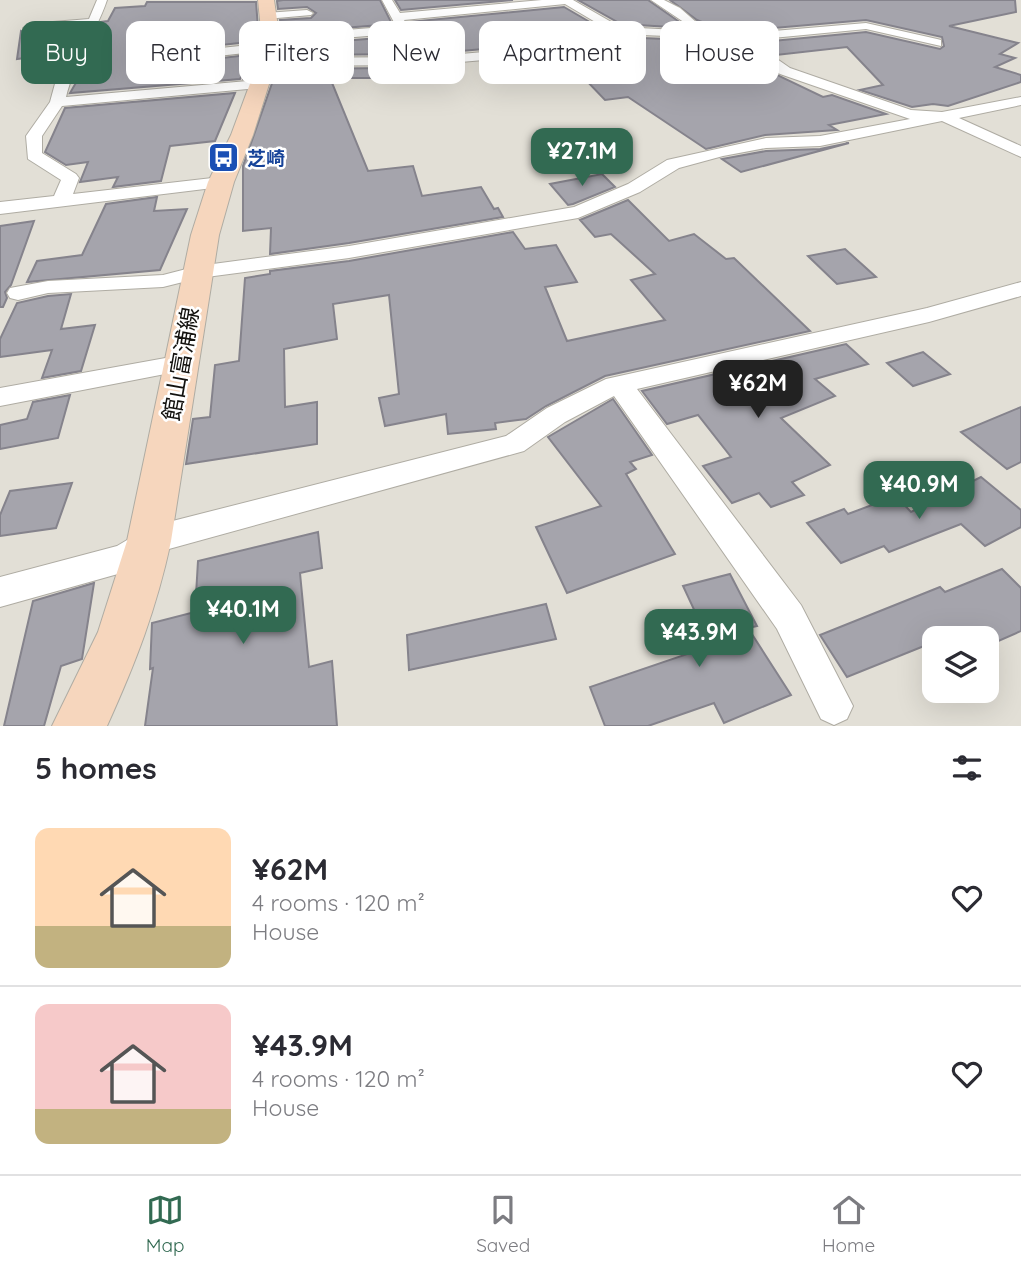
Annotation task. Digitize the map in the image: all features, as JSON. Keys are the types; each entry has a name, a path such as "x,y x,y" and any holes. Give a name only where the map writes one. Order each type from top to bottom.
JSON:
{"main road":[{"name":"館山富浦線","path":"79,726 119,642 138,586 149,541 205,235 253,84"}],"street":[{"path":"94,21 102,0"},
{"path":"458,0 467,10"},
{"path":"656,0 692,21"},
{"path":"397,17 551,1 572,2 601,21"},
{"path":"354,33 402,29 392,2"},
{"path":"296,21 307,13"},
{"path":"779,32 866,26 937,43"},
{"path":"57,102 239,49"},
{"path":"354,52 426,61 479,56"},
{"path":"779,67 824,86 909,114 945,117 1021,152"},
{"path":"61,201 70,178 34,155 34,136 57,102 62,84"},
{"path":"18,293 48,286 105,286 163,281 198,272 349,253 503,223 578,212 634,188 673,164 722,151 766,143 820,141 1021,102"},
{"path":"0,208 222,182"},
{"path":"0,592 125,558 149,541 514,444 556,415 619,384 929,315 1021,289"},
{"path":"0,397 182,363"},
{"path":"619,384 789,617 834,706"}],"building":[{"path":"380,0 390,21 368,21 368,26 354,27 354,21 280,21 311,18 316,13 307,7 278,9 277,1"},
{"path":"395,0 513,0 401,10"},
{"path":"578,0 648,0 678,21 660,21 660,26 646,25 646,21 616,21"},
{"path":"670,0 1015,0 1016,12 949,26 1018,43 1000,54 1015,58 995,67 1021,75 1021,82 948,106 933,104 912,107 860,90 883,85 847,47 779,55 779,40 866,32 940,49 944,46 942,37 866,20 779,27 779,21 697,20"},
{"path":"147,2 256,2 257,21 239,21 239,43 225,45 225,21 126,21 126,84 179,84 70,93 75,84 112,84 112,21 108,21 115,8 145,6"},
{"path":"564,7 588,21 479,21 479,49 465,51 465,21 418,21"},
{"path":"21,31 21,58 17,59"},
{"path":"646,38 660,39 660,84 779,84 779,76 823,97 832,95 886,114 829,125 837,130 765,135 706,149 628,97 605,100 590,84 646,84"},
{"path":"368,39 368,54 354,54 354,40"},
{"path":"239,56 239,79 225,80 225,58"},
{"path":"354,68 368,68 368,78 354,78"},
{"path":"272,84 332,84 368,171 413,166 422,196 481,187 494,209 498,208 503,217 270,254 271,228 243,231 243,166"},
{"path":"235,93 215,141 170,146 161,181 113,187 118,177 80,182 88,162 66,165 45,152 65,108"},
{"path":"849,143 741,172 722,159 766,151 820,149"},
{"path":"602,174 615,187 568,205 550,184"},
{"path":"157,197 154,211 187,209 160,270 27,282 37,261 82,255 106,204"},
{"path":"628,200 669,241 694,234 726,259 734,258 810,331 605,376 526,419 495,423 496,429 448,434 446,414 385,426 379,398 399,394 389,295 333,304 337,339 284,349 285,407 317,402 317,444 186,464 193,419 210,417 215,365 239,361 245,278 270,274 270,271 349,261 513,232 525,249 556,245 577,282 545,287 567,341 665,320 631,280 655,274 611,234 595,237 580,220"},
{"path":"34,221 11,285 5,292 7,298 3,307 0,307 0,226"},
{"path":"845,249 876,277 837,284 808,256"},
{"path":"71,294 61,329 95,325 81,371 42,378 52,350 0,357 0,339 17,303"},
{"path":"846,344 868,364 815,379 835,396 781,418 830,465 792,482 804,495 771,507 759,493 732,503 703,466 731,457 698,415 667,424 642,391"},
{"path":"923,352 950,374 913,386 887,363"},
{"path":"70,395 58,438 0,449 0,425 27,419 33,402"},
{"path":"613,399 652,455 630,462 636,469 626,474 675,554 567,593 536,527 601,506 548,437"},
{"path":"1021,407 1021,462 1007,469 961,432"},
{"path":"981,477 1021,510 1021,527 985,546 961,524 889,552 884,546 841,563 807,523 844,509 848,514 896,496 911,512"},
{"path":"72,483 56,528 0,536 0,515 10,491"},
{"path":"318,532 322,568 300,573 309,667 332,661 337,726 145,726 153,668 150,669 152,623 195,612 198,561"},
{"path":"1002,569 1021,588 1021,631 999,641 999,626 922,626 922,647 847,677 820,635 940,587 945,592"},
{"path":"730,574 757,626 748,628 791,695 724,723 714,703 648,726 605,726 590,687 711,646 683,586"},
{"path":"94,583 82,659 61,666 44,726 4,726 33,601"},
{"path":"546,604 556,639 409,670 407,635"}],"place":[{"name":"芝崎","path":"224,158"}]}
